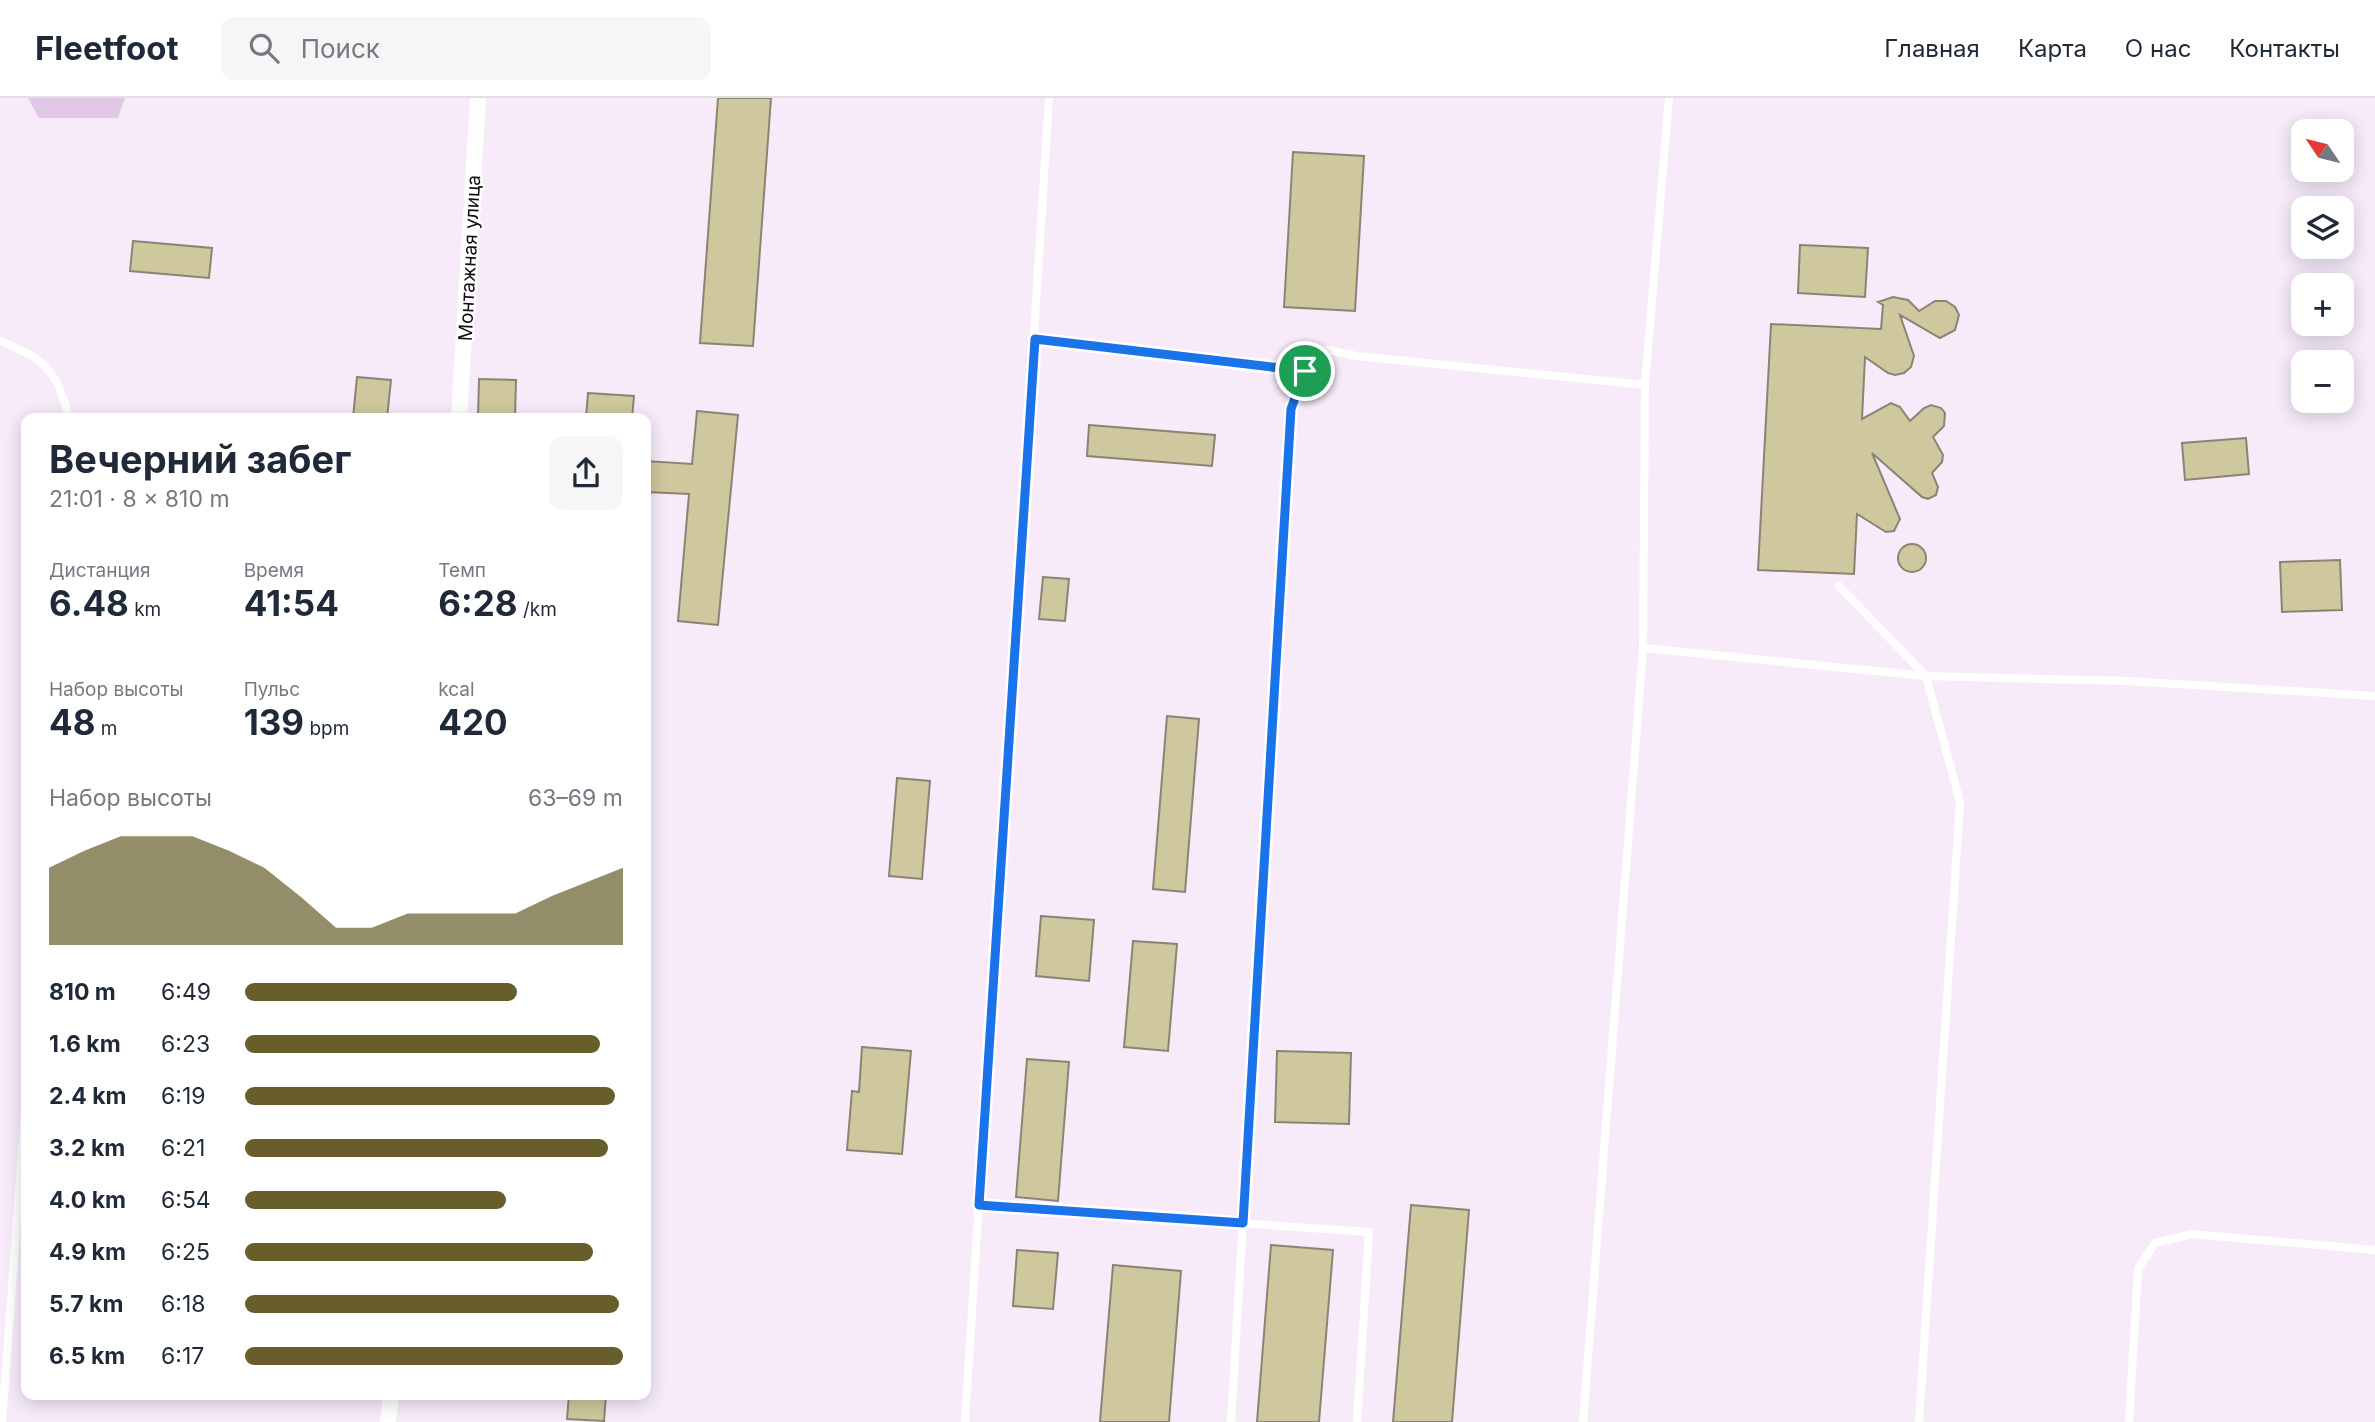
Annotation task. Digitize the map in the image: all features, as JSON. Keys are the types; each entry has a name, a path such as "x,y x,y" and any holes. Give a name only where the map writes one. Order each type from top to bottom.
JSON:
{"street":[{"name":"Монтажная улица","path":"459,413 478,98"},
{"path":"388,1422 390,1400"}],"lane":[{"path":"965,1422 1049,98"},
{"path":"1583,1422 1643,649 1645,385 1669,98"},
{"path":"1035,339 1305,371"},
{"path":"0,341 46,366 62,388 68,413"},
{"path":"1231,1422 1291,409 1305,371 1327,350 1357,356 1645,385"},
{"path":"1839,586 1926,676 1960,802 1919,1422"},
{"path":"1643,649 1926,676 2127,681 2375,696"},
{"path":"2,1422 21,1165"},
{"path":"979,1205 1369,1232 1357,1422"},
{"path":"2129,1422 2138,1269 2155,1243 2192,1234 2375,1250"}],"shaded area":[{"path":"28,98 125,98 118,118 39,118"}],"building":[{"path":"718,98 771,98 753,346 700,343"},
{"path":"1293,152 1364,156 1355,311 1284,307"},
{"path":"133,241 212,248 209,278 130,271"},
{"path":"1800,245 1868,248 1865,297 1798,293"},
{"path":"1893,297 1908,300 1919,311 1935,301 1946,301 1955,307 1959,315 1955,330 1940,338 1900,315 1914,356 1911,367 1904,373 1888,373 1865,357 1862,419 1891,403 1900,407 1910,421 1931,405 1941,408 1945,413 1944,426 1933,437 1943,455 1942,462 1932,473 1938,487 1936,495 1928,499 1922,497 1872,453 1900,519 1894,531 1886,532 1857,514 1854,574 1758,570 1771,324 1881,329 1883,305 1878,302"},
{"path":"357,377 391,380 388,413 353,413"},
{"path":"479,379 516,380 515,413 478,413"},
{"path":"588,393 634,396 632,413 586,413"},
{"path":"697,411 738,415 718,625 678,621 689,494 651,492 651,461 692,464"},
{"path":"1089,425 1215,435 1212,466 1087,456"},
{"path":"2246,438 2249,474 2185,480 2182,443"},
{"path":"1912,544 1922,548 1926,558 1922,568 1912,572 1902,568 1898,558 1902,548"},
{"path":"2340,560 2342,610 2282,612 2280,562"},
{"path":"1043,577 1069,579 1065,621 1039,619"},
{"path":"1167,716 1199,719 1185,892 1153,889"},
{"path":"897,778 930,781 922,879 889,876"},
{"path":"1041,916 1094,920 1089,981 1036,976"},
{"path":"1133,941 1177,944 1168,1051 1124,1047"},
{"path":"862,1047 911,1051 902,1154 847,1150 852,1091 859,1092"},
{"path":"1277,1051 1351,1053 1349,1124 1275,1122"},
{"path":"1027,1059 1069,1062 1058,1201 1016,1197"},
{"path":"1411,1205 1469,1210 1452,1422 1393,1422"},
{"path":"1271,1245 1333,1250 1319,1422 1257,1422"},
{"path":"1017,1250 1058,1253 1053,1309 1013,1306"},
{"path":"1113,1265 1181,1271 1169,1422 1100,1422"},
{"path":"569,1400 606,1400 604,1421 567,1419"}],"route":[{"path":"1035,339 1305,371 1291,409 1243,1223 979,1205 1035,339"}]}
